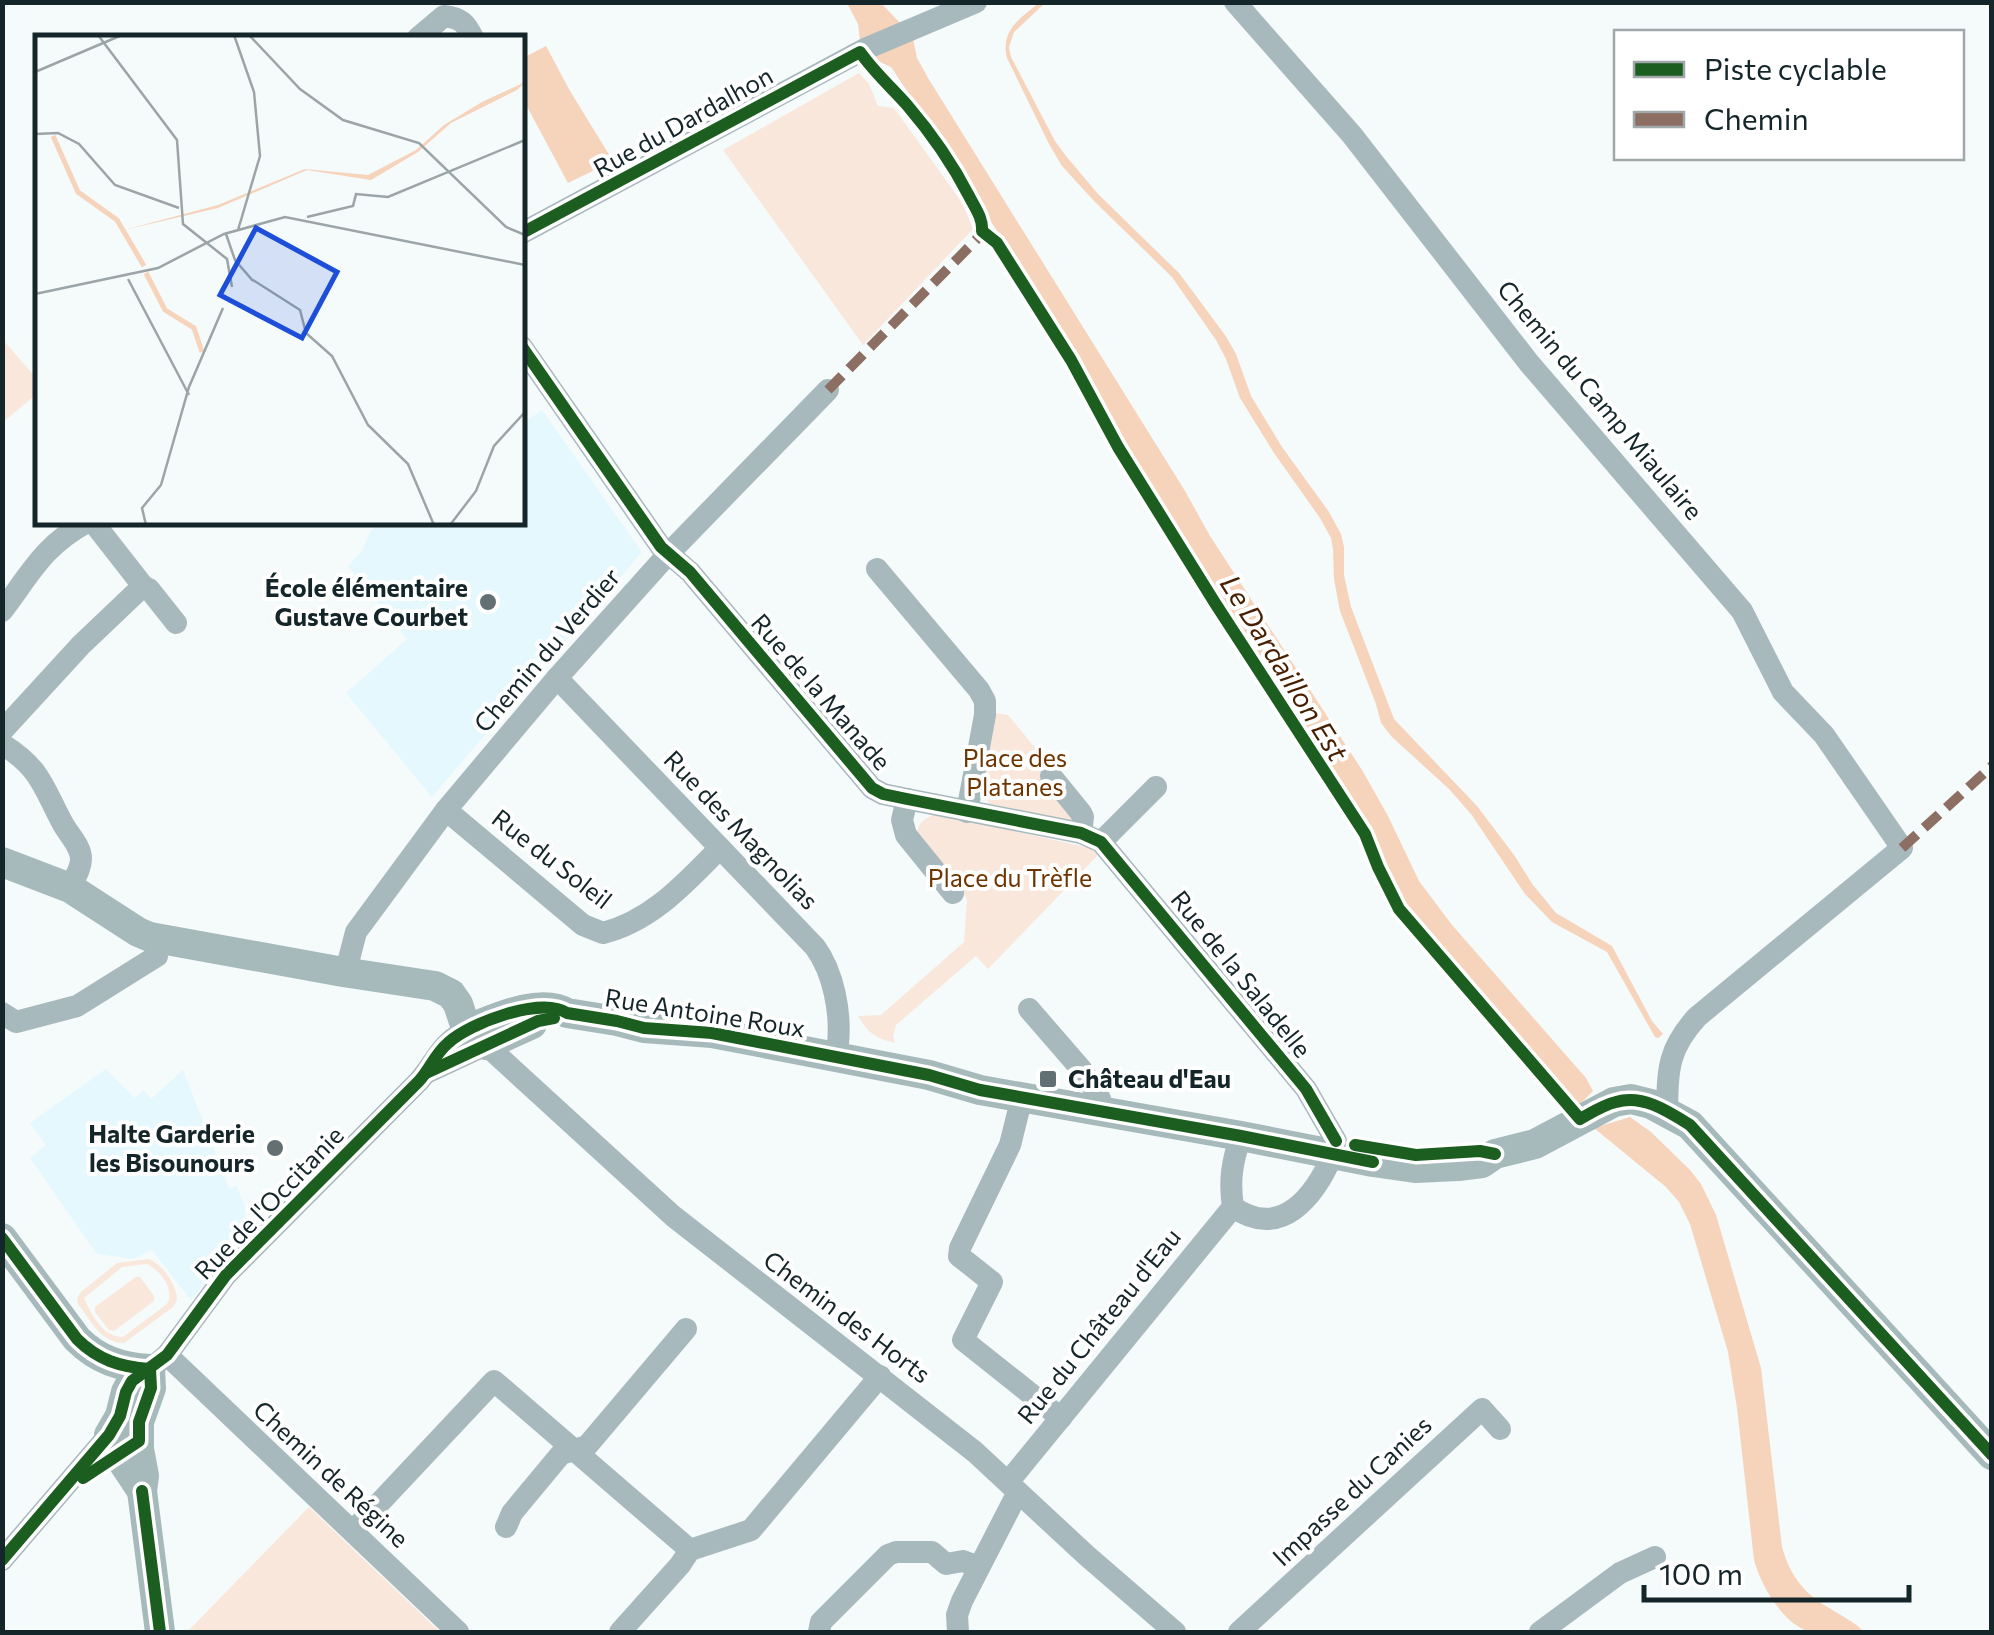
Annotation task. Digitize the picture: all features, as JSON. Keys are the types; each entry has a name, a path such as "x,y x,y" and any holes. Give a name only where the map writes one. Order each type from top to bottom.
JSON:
{"street":[{"name":"Rue du Dardalhon","path":"525,231 865,49 976,2"},
{"name":"Chemin du Camp Miaulaire","path":"1235,2 1352,134 1530,363 1742,611 1783,692 1824,735 1902,848 1697,1017 1672,1055 1667,1110"},
{"path":"422,35 444,16 458,17 472,35"},
{"name":"Rue de la Manade","path":"525,351 661,547 690,572 861,778 884,794 967,812"},
{"name":"Chemin du Verdier","path":"343,972 356,932 446,810 668,553 828,390"},
{"path":"2,610 43,554 84,525"},
{"path":"92,525 176,623"},
{"path":"877,569 985,702 967,812 1091,838 1156,787"},
{"path":"2,730 81,645 143,586"},
{"name":"Rue des Magnolias","path":"557,678 823,958 837,1008 837,1050"},
{"path":"2,744 22,756 40,776 80,850 80,868 70,888"},
{"path":"1050,776 1082,813 1091,838"},
{"path":"907,799 902,820 906,835 953,893"},
{"name":"Rue du Soleil","path":"446,810 582,925 603,933 640,918 663,903 720,848"},
{"name":"Rue de la Saladelle","path":"1091,838 1306,1089 1335,1147"},
{"path":"2,862 70,888 150,937 444,989 478,1037"},
{"path":"2,1013 16,1022 78,1006 158,956"},
{"path":"1029,1009 1081,1069 1099,1105"},
{"name":"Rue Antoine Roux","path":"478,1037 568,1013 644,1028 837,1050 932,1064 1099,1105 1335,1147 1373,1162 1415,1168 1482,1162 1494,1154 1535,1144 1614,1102 1631,1099 1667,1110"},
{"name":"Rue de l'Occitanie","path":"158,1362 226,1276 426,1073 478,1037"},
{"name":"Chemin des Horts","path":"478,1037 673,1216 880,1376 1013,1486 1175,1632"},
{"name":"Rue Antoine Roux","path":"837,1050 980,1090 1099,1105"},
{"path":"1022,1097 1010,1145 960,1248 960,1256 992,1282 963,1340 1060,1418"},
{"path":"1667,1110 1690,1125 1992,1454"},
{"path":"1245,1131 1231,1164 1230,1188 1233,1207 1256,1220 1283,1216 1296,1209 1316,1184 1335,1147"},
{"name":"Rue du Château d'Eau","path":"958,1632 957,1615 1013,1486 1060,1418 1233,1207"},
{"path":"2,1238 90,1352 122,1365 158,1362 151,1388 124,1434 58,1495 2,1560"},
{"path":"506,1526 512,1513 561,1454 587,1446 686,1329"},
{"name":"Chemin de Régine","path":"158,1362 353,1532 458,1632"},
{"path":"620,1632 690,1550 751,1530 880,1376"},
{"path":"353,1532 494,1382 690,1550"},
{"name":"Impasse du Canies","path":"1239,1632 1482,1409 1500,1429"},
{"path":"124,1434 144,1476 142,1491 160,1632"},
{"path":"819,1632 821,1622 888,1555 932,1552 946,1564 962,1562 978,1567"},
{"path":"1540,1632 1620,1573 1656,1556"}],"shaded area":[{"name":"École élémentaire Gustave Courbet","path":"542,410 642,552 432,797 346,693 407,639 348,566 362,551 371,530 379,525 525,525 525,422"},
{"path":"106,1069 135,1098 144,1090 151,1099 183,1070 229,1188 237,1186 245,1207 241,1236 191,1300 152,1250 133,1259 97,1254 30,1158 46,1145 30,1123"}],"green space":[{"path":"859,73 869,84 878,106 894,108 963,204 973,229 863,345 723,150"},
{"path":"3,340 35,377 35,396 3,422"},
{"name":"Place des Platanes","path":"996,713 1008,715 1052,768 1075,822 990,804 984,796"},
{"name":"Place du Trèfle","path":"937,814 1090,848 1098,855 988,969 976,956 896,1025 895,1043 873,1034 858,1016 881,1015 964,942 967,899 918,841 921,823"},
{"path":"149,1259 154,1262 172,1282 177,1300 124,1343 97,1330 77,1298 117,1263","holes":["122,1267 152,1267 168,1287 167,1304 123,1337 109,1333 84,1298"]},
{"path":"140,1277 154,1301 114,1331 109,1330 95,1307"},
{"path":"309,1507 440,1632 187,1632"}],"water":[{"path":"847,3 881,3 900,23 860,41 858,24"},
{"path":"1039,3 1045,3 1014,32 1009,47 1011,57 1066,156 1098,194 1179,273 1225,335 1251,396 1329,512 1341,534 1351,607 1394,719 1477,806 1556,913 1612,946 1663,1034 1658,1038 1607,952 1552,922 1525,894 1471,814 1381,723 1340,611 1331,538 1320,518 1240,398 1216,340 1172,277 1062,166 1007,58 1009,33"},
{"name":"Le Dardaillon Est","path":"913,39 917,58 928,78 1210,536 1362,770 1419,881 1452,925 1586,1078 1593,1091 1578,1106 1565,1098 1404,908 1344,788 1220,601 945,147 891,67 871,58"},
{"path":"546,46 613,161 568,183 525,103 525,57"},
{"path":"1630,1117 1690,1170 1716,1215 1761,1368 1782,1547 1789,1567 1814,1597 1864,1632 1807,1631 1781,1611 1762,1580 1754,1560 1728,1352 1690,1224 1666,1187 1594,1128"}],"marked path":[{"path":"828,390 976,240 983,226"},
{"path":"1902,848 1992,766"}],"cycle path":[{"path":"525,231 860,52 948,160 978,213 982,231 997,243 1215,603 1365,834 1399,909 1580,1119 1611,1103 1635,1100 1654,1105 1690,1125 1992,1455"},
{"path":"525,351 661,547 690,572 872,788 883,794 1081,833 1101,842 1306,1089 1336,1141"},
{"path":"2,1560 109,1435 132,1381 167,1355 226,1275 419,1081 448,1043 472,1027 506,1014 555,1009 644,1028 712,1033 929,1075 980,1090 1373,1162"},
{"path":"426,1073 538,1021 554,1018"},
{"path":"1355,1145 1416,1155 1480,1151 1495,1154"},
{"path":"2,1238 77,1339 110,1361 150,1369"},
{"path":"83,1478 139,1441 139,1422 151,1388 150,1369"},
{"path":"142,1491 160,1632"}],"place":[{"name":"École élémentaire Gustave Courbet","path":"488,602"},
{"name":"Château d'Eau","path":"1048,1079"},
{"name":"Halte Garderie les Bisounours","path":"275,1148"}]}
